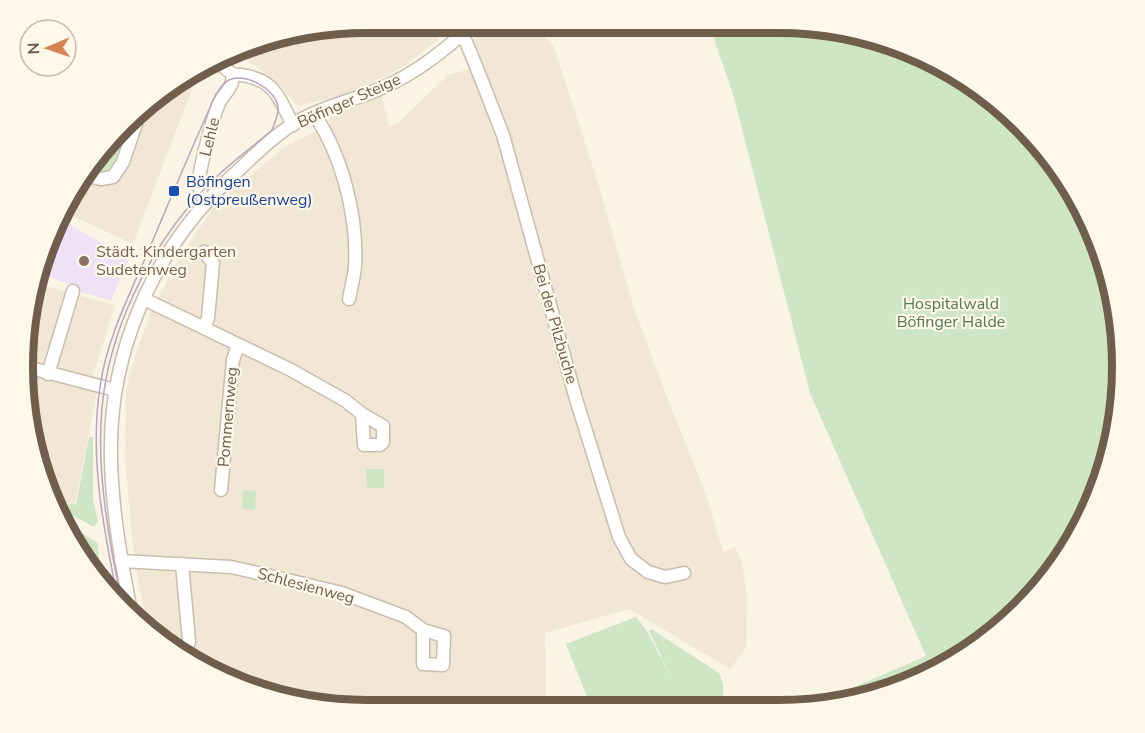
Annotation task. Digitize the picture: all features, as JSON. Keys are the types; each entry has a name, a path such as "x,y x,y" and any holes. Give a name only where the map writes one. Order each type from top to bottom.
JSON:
{"street":[{"name":"Böfinger Steige","path":"129,600 122,561 111,459 115,390 129,334 144,299 171,248 205,202 246,163 301,119 384,87 409,74 463,33"},
{"name":"Bei der Pilzbuche","path":"461,35 477,66 505,139 576,399 619,537 631,559 648,572 665,577 684,573"},
{"name":"Lehle","path":"223,65 267,84 277,93 293,125"},
{"name":"Lehle","path":"205,202 200,193 199,179 215,113 232,84 223,65"},
{"path":"314,114 333,147 346,190 355,249 355,268 349,299"},
{"path":"92,177 102,179 113,177 123,162 135,127"},
{"path":"204,252 213,263 208,318 204,327"},
{"path":"48,374 73,291"},
{"name":"Pommernweg","path":"144,299 322,387 346,401 362,414"},
{"name":"Pommernweg","path":"222,490 233,360 238,345"},
{"path":"33,369 115,390"},
{"name":"Schlesienweg","path":"122,561 231,567 342,593 406,617 423,630"},
{"path":"182,564 189,641 187,647"}],"shaded area":[{"path":"362,33 358,36 359,39 372,33 434,33 439,39 407,64 378,81 389,126 398,123 448,75 484,65 473,38 479,33 542,33 554,47 599,186 634,308 706,494 723,552 735,547 742,563 747,596 746,648 730,669 629,609 545,633 546,700 345,699 301,694 239,675 181,644 146,616 139,587 132,538 125,457 126,392 130,372 150,314 176,263 213,208 284,147 330,124 323,100 297,106 280,85 243,57 280,44 323,36"},
{"path":"195,81 133,244 70,215 102,163 131,131 163,102"},
{"name":"Städt. Kindergarten Sudetenweg","path":"66,222 129,259 111,300 80,292 80,288 45,276"},
{"path":"43,286 115,305 89,388 97,392 75,504 61,500 39,432 33,366 36,323"}],"green space":[{"name":"Hospitalwald Böfinger Halde","path":"712,33 778,33 844,39 886,51 926,67 982,102 1014,131 1043,163 1078,219 1094,259 1106,301 1112,366 1106,432 1087,494 1056,552 1014,602 964,644 906,675 844,694 835,695 926,656 810,393 733,94"},
{"path":"129,133 116,165 105,173 96,173"},
{"path":"89,437 93,437 93,499 98,521 94,527 68,513 69,503 76,505"},
{"path":"366,469 384,469 384,488 367,488"},
{"path":"243,490 256,491 255,510 242,509"},
{"path":"76,530 98,543 99,566"},
{"path":"636,617 647,631 674,683 649,631 651,629 719,673 723,684 724,700 588,700 566,644"}],"tram line":[{"path":"115,585 103,521 96,441 100,387 107,353 119,319 216,94 229,80 236,78 251,80 265,88 276,100 278,112 272,130 206,187 162,242 134,294 113,350 102,408 101,457 105,508 120,590"}],"place":[{"name":"Böfingen (Ostpreußenweg)","path":"174,191"},
{"name":"Städt. Kindergarten Sudetenweg","path":"84,261"}]}
